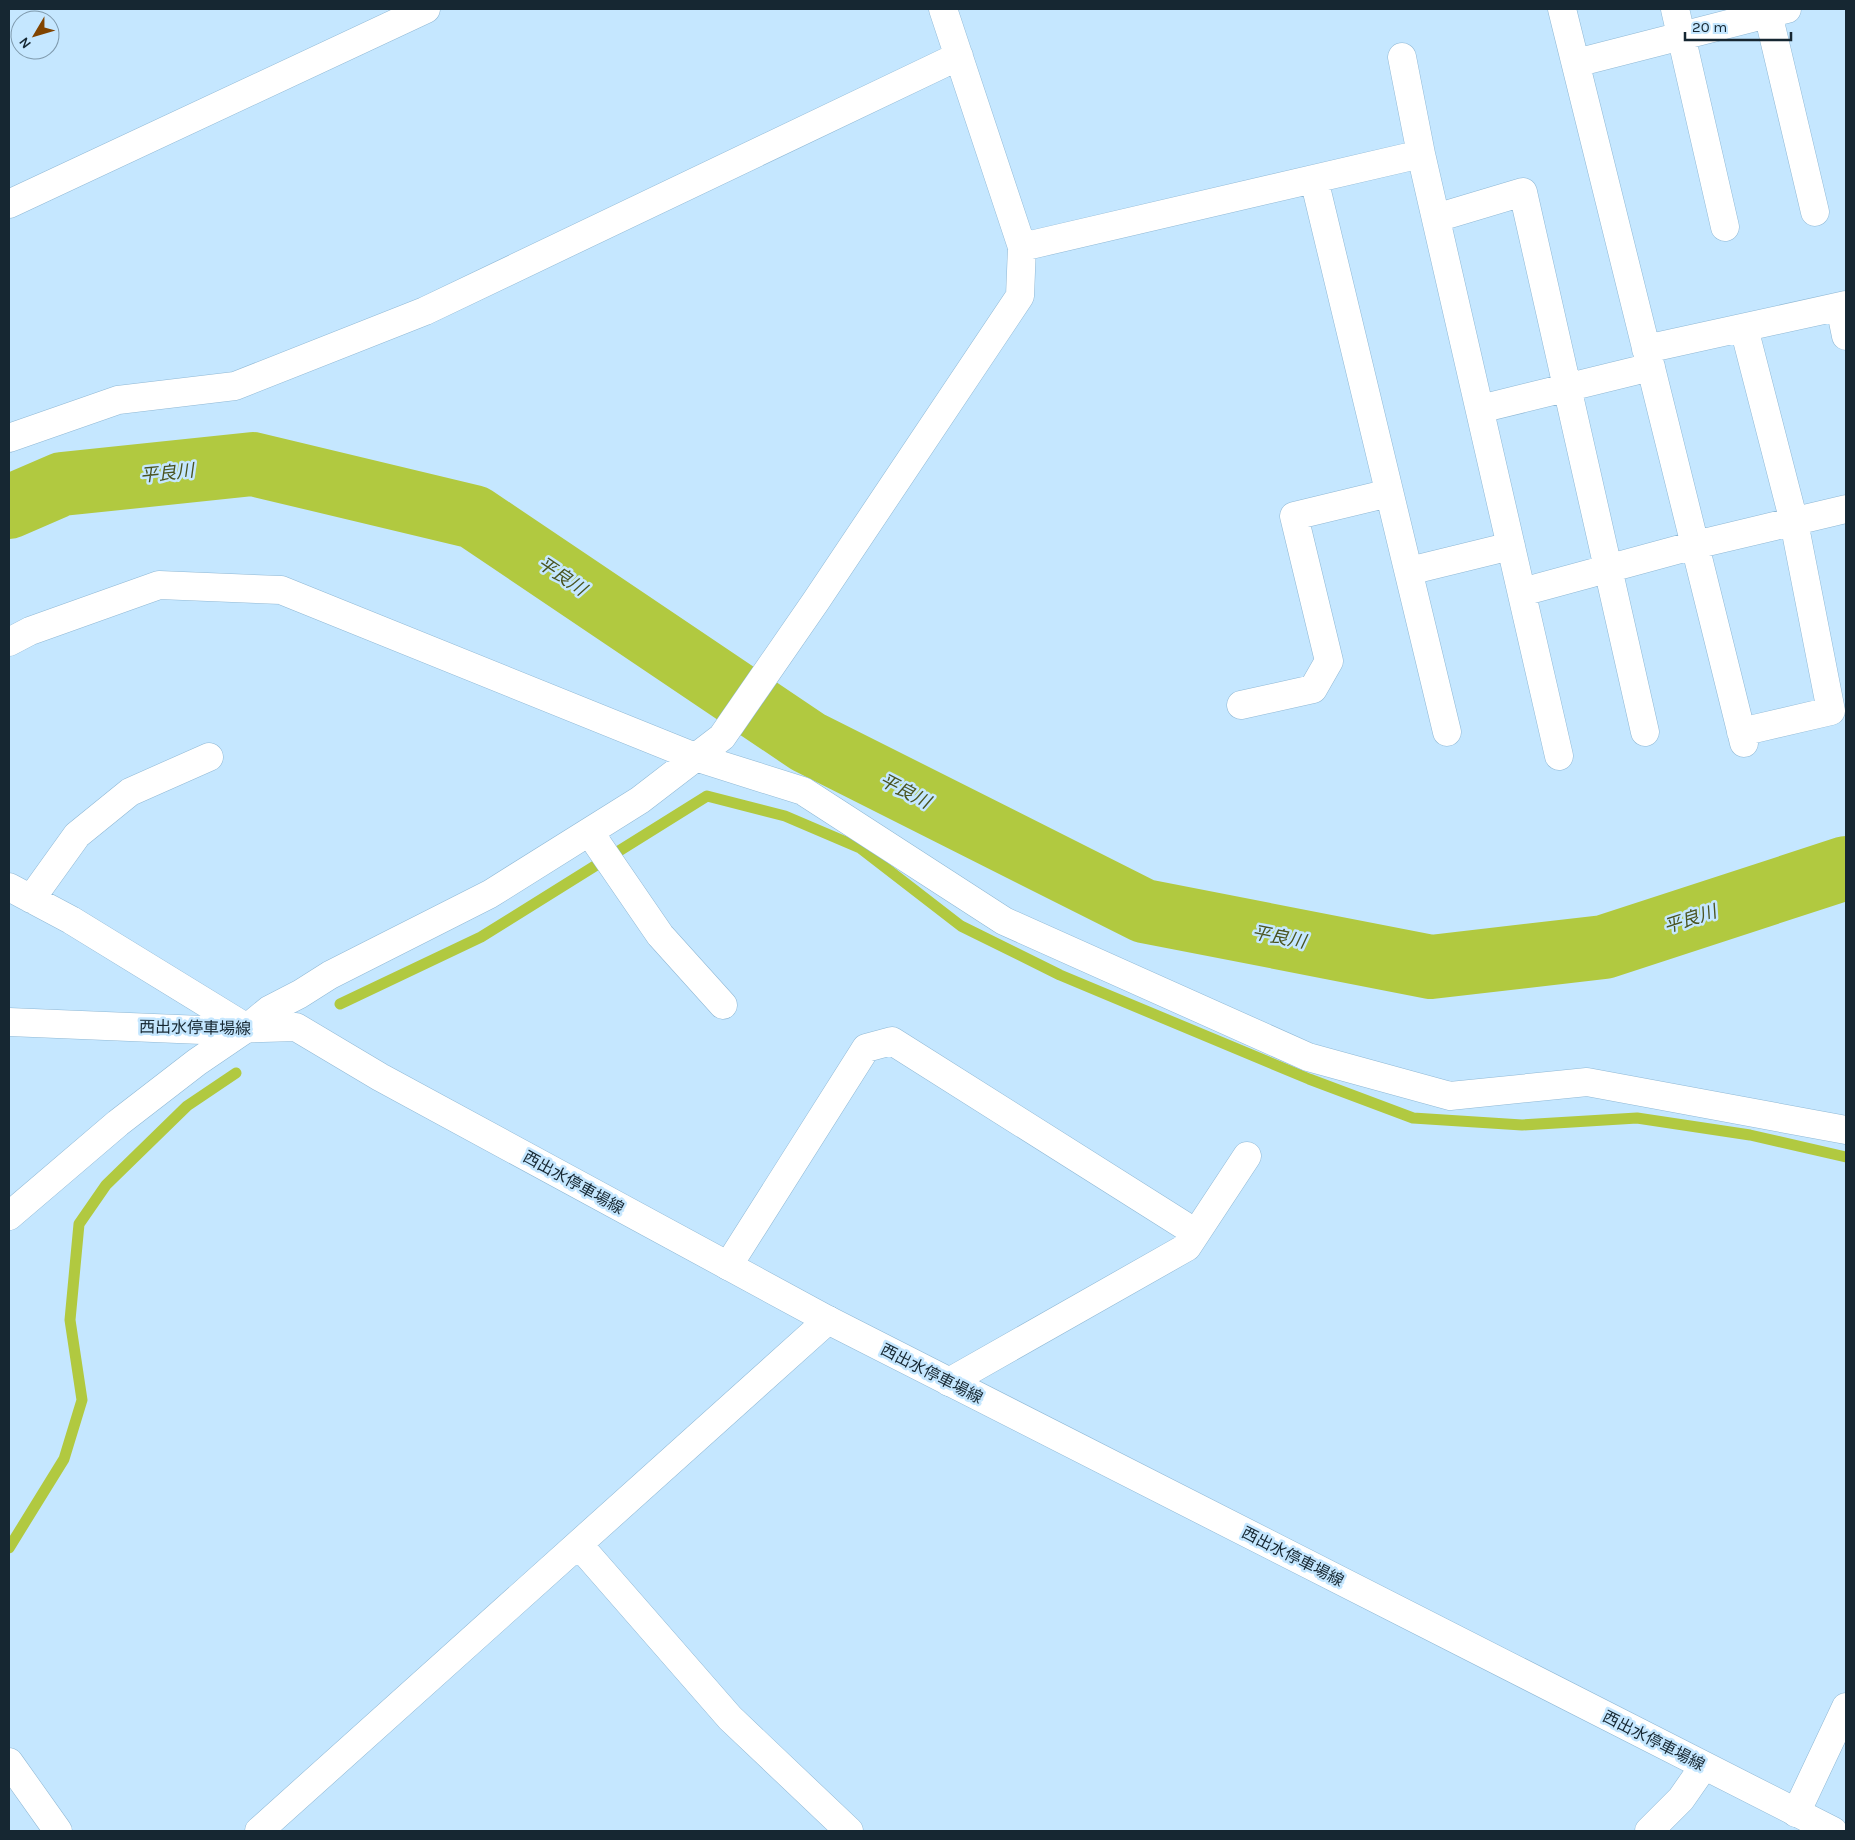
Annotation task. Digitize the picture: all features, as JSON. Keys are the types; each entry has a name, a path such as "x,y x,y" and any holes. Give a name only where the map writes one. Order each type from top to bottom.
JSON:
{"street":[{"path":"9,204 426,9"},
{"path":"9,1216 118,1123 269,1010 300,994 330,975 490,894 592,835 722,737 816,601 1020,296 1022,247 943,9"},
{"path":"1562,9 1743,738 1831,711 1794,522 1744,328"},
{"path":"1674,9 1725,227"},
{"path":"1576,63 1774,10 1815,212"},
{"path":"9,438 118,400 235,386 425,311 959,56"},
{"path":"1402,57 1421,154 1559,756"},
{"path":"1022,247 1421,154"},
{"path":"1314,179 1447,732"},
{"path":"1436,218 1523,192 1645,732"},
{"path":"1480,409 1567,387 1649,358 1744,328 1843,306 1846,336"},
{"path":"1241,705 1313,689 1329,661 1294,516 1389,493"},
{"path":"1522,592 1695,545 1846,509"},
{"path":"1408,571 1512,546"},
{"path":"9,642 30,631 159,585 281,590 696,757 803,791 1004,921 1308,1057 1450,1096 1587,1082 1846,1130"},
{"path":"209,757 130,792 77,835 20,893 71,920 247,1028"},
{"path":"592,835 660,935 723,1005"},
{"name":"西出水停車場線","path":"9,1022 202,1030 296,1027 380,1076 828,1320 1833,1831"},
{"path":"728,1266 866,1048 892,1041 1196,1233"},
{"path":"949,1382 1188,1247 1247,1156"},
{"path":"259,1831 828,1320"},
{"path":"578,1545 730,1718 849,1831"},
{"path":"1796,1812 1846,1707"},
{"path":"9,1762 58,1831"},
{"path":"1649,1831 1681,1799 1704,1766"}],"waterway":[{"name":"平良川","path":"9,507 62,484 253,464 474,517 808,742 1144,911 1431,967 1604,947 1846,868"},
{"path":"340,1004 481,937 707,796 785,816 860,848 961,926 1060,975 1309,1079 1413,1118 1522,1125 1637,1118 1750,1135 1846,1157"},
{"path":"9,1548 64,1459 82,1400 70,1320 79,1224 106,1185 187,1106 236,1073"}]}
